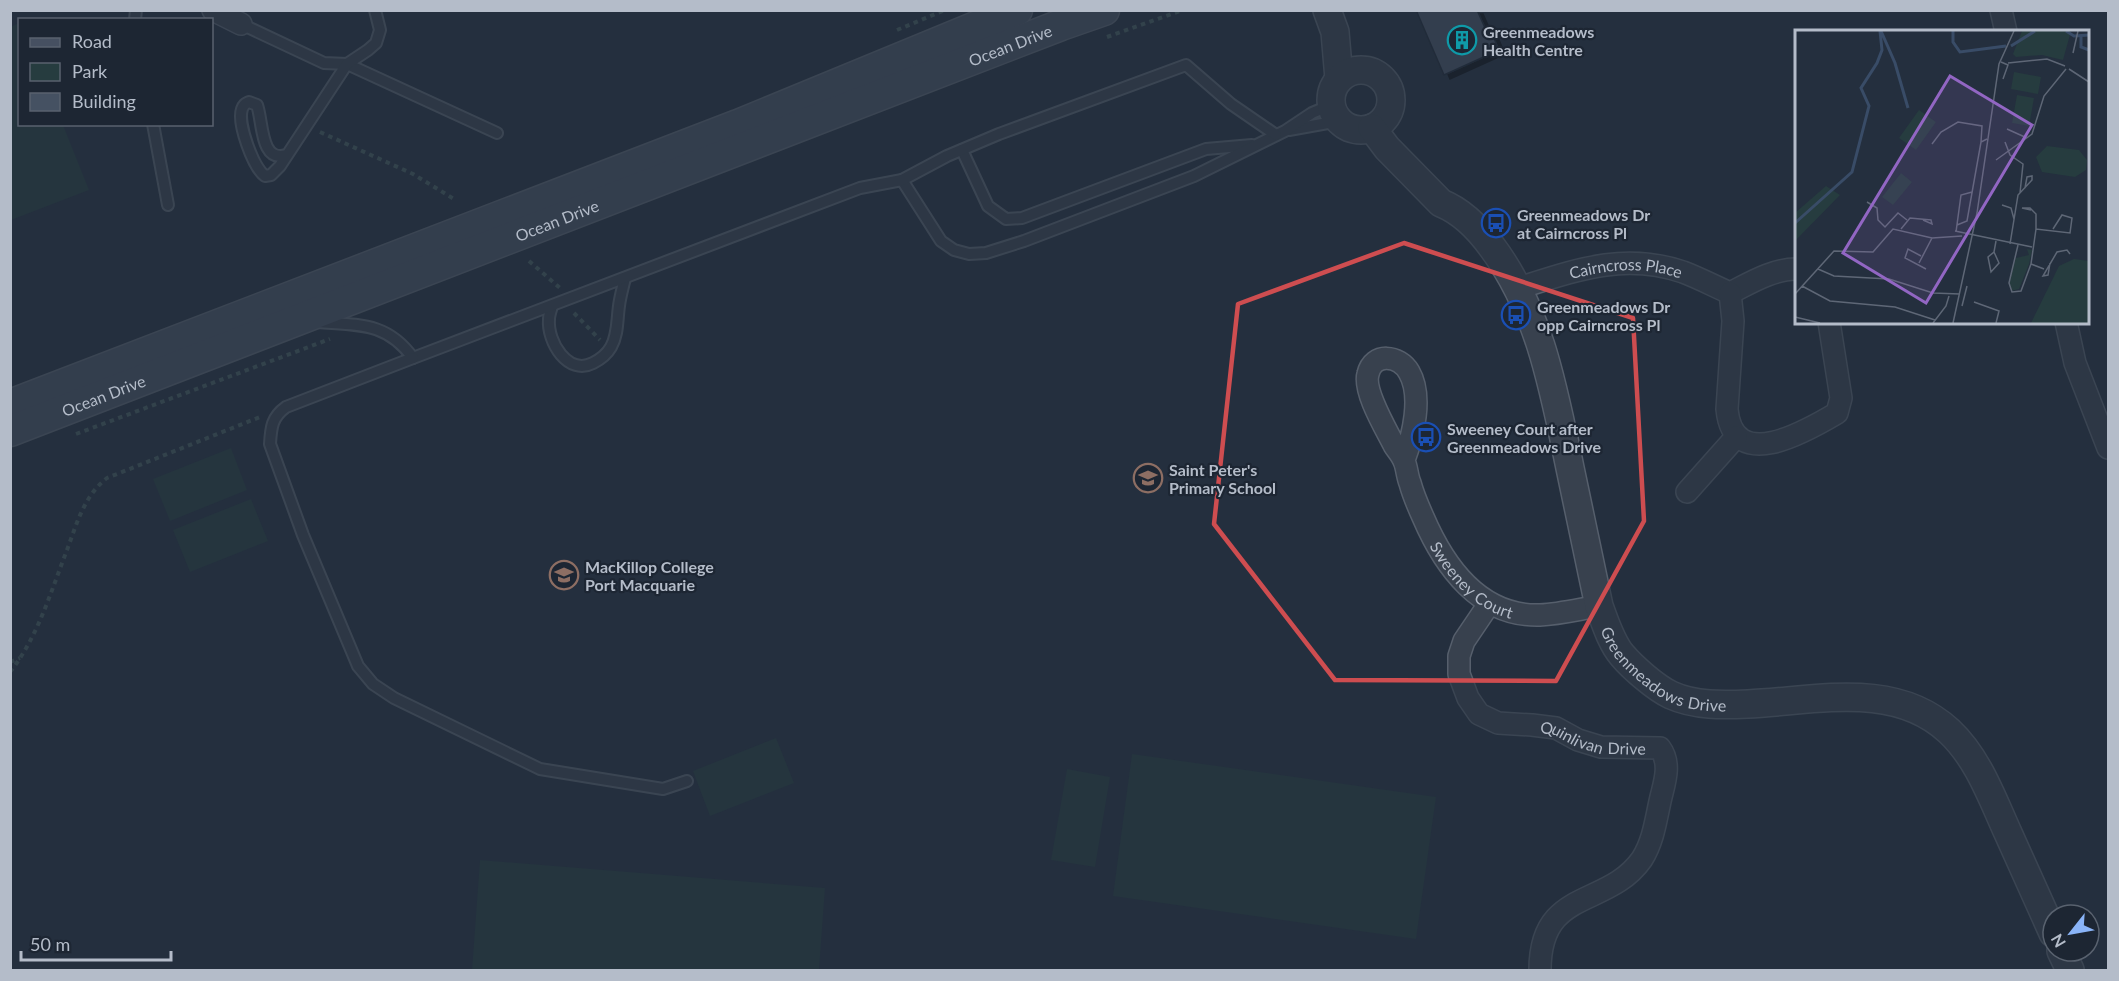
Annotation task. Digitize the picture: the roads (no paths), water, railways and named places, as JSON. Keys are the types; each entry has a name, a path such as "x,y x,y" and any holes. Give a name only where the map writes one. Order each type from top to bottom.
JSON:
{"main road":[{"name":"Ocean Drive","path":"10,405 738,125 1017,10"},
{"name":"Ocean Drive","path":"10,431 1104,10"}],"street":[{"path":"213,10 241,24"},
{"path":"2001,10 2006,30"},
{"name":"Greenmeadows Drive","path":"1331,21 1367,70 1382,78 1390,91 1391,99 1380,122 1447,192 1451,207 1480,232 1519,288 1534,323 1555,395 1599,606 1608,631 1621,654 1644,677 1671,695 1697,703 1721,706 1843,697 1875,697 1901,703 1922,713 1948,731 1969,755 1986,783 2041,906"},
{"name":"Greenmeadows Drive","path":"1331,21 1339,79 1331,94 1335,113"},
{"path":"1339,79 1355,70 1367,70"},
{"path":"1335,113 1354,130 1380,122"},
{"name":"Cairncross Place","path":"1519,288 1575,271 1619,262 1648,264 1682,272 1730,292"},
{"path":"1795,269 1767,275 1730,292 1732,321 1727,409 1728,422 1736,437 1746,443 1759,445 1772,443 1814,427 1837,413 1841,398 1829,324"},
{"path":"2066,324 2075,363 2109,448"},
{"path":"1687,492 1736,437"},
{"name":"Sweeney Court","path":"1404,460 1409,482 1439,551 1459,578 1489,604 1519,613 1540,615 1599,606"},
{"name":"Quinlivan Drive","path":"1489,604 1464,641 1459,656 1459,674 1468,698 1479,714 1498,723 1556,728 1578,740 1601,747 1660,748 1666,756 1665,780 1652,839 1641,859 1629,873 1612,885 1588,895 1560,912 1548,928 1541,947 1540,970"}],"lane":[{"path":"286,155 280,157 269,152 257,105 249,102 245,105 241,115 251,156 260,172 265,176 272,175 286,155 347,64 376,43 380,30 375,10"},
{"path":"241,24 324,63 347,64 497,133"},
{"path":"687,781 663,789 540,769 441,722 394,698 373,684 358,666 340,626 270,444 272,423 278,413 286,407 860,188 902,180 999,134 1186,65 1231,104 1281,133"},
{"path":"1281,133 1312,113 1335,113"},
{"path":"902,180 941,241 961,252 986,253 1024,241 1194,176 1281,133 1335,113"},
{"path":"153,126 168,205"},
{"path":"962,150 988,206 1006,219 1022,218 1206,149 1255,145"},
{"path":"552,306 548,320 554,344 559,353 567,362 576,366 590,365 602,358 615,339 619,303 625,278"},
{"path":"296,321 367,327 393,337 413,358"}],"place":[{"name":"Greenmeadows Health Centre","path":"1462,40"},
{"name":"Greenmeadows Dr at Cairncross Pl","path":"1496,223"},
{"name":"Greenmeadows Dr opp Cairncross Pl","path":"1516,315"},
{"name":"Sweeney Court after Greenmeadows Drive","path":"1426,437"},
{"name":"Saint Peter's Primary School","path":"1148,478"},
{"name":"MacKillop College Port Macquarie","path":"564,575"}]}
